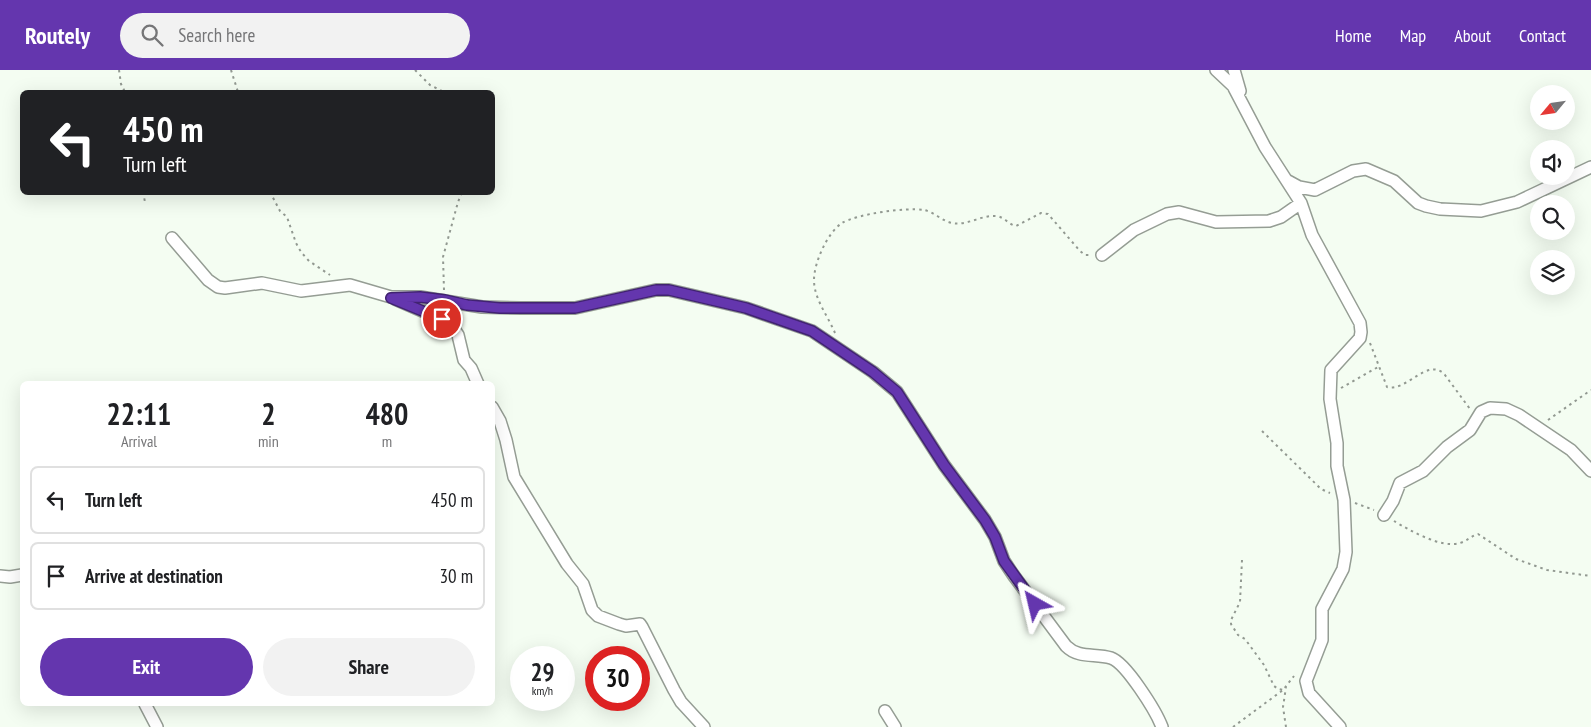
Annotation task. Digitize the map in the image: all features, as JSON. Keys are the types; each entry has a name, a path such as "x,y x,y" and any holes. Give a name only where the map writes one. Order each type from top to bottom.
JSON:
{"street":[{"path":"1216,70 1233,86 1244,110 1301,203 1312,235 1360,323 1360,338 1332,370 1330,394 1337,443 1337,466 1344,500 1346,552 1343,569 1322,608 1322,640 1306,681 1309,693 1340,727"},
{"path":"1234,70 1244,110"},
{"path":"1285,178 1299,188 1315,190 1353,171 1366,169 1394,181 1418,203 1426,206 1440,210 1481,211 1517,202 1591,167"},
{"path":"1102,255 1134,230 1167,214 1179,212 1216,222 1269,221 1281,217 1301,203"},
{"path":"172,238 208,280 218,287 225,288 262,283 301,291 350,285 391,298 450,323 458,335 464,360 471,368 477,381"},
{"path":"391,298 420,297 467,305 500,308 575,308 656,290 669,290 746,308 812,331 873,372 897,392 944,465 985,520 995,537 1004,561 1066,646 1072,652 1107,657 1119,662 1136,683 1162,727"},
{"path":"1384,515 1393,502 1400,484 1423,471 1447,447 1470,430 1481,412 1490,408 1506,410 1538,427 1571,450 1591,471"},
{"path":"495,412 506,440 514,478 567,564 583,584 592,610 598,616 619,624 641,625 681,702 704,727"},
{"path":"0,576 20,575"},
{"path":"145,706 157,727"},
{"path":"885,711 895,727"}],"path":[{"path":"119,70 124,90"},
{"path":"232,70 237,90"},
{"path":"415,70 430,85 440,90"},
{"path":"143,195 145,202"},
{"path":"272,195 280,211 288,217 296,242 302,252 309,261 333,277"},
{"path":"445,300 443,257 461,195"},
{"path":"845,353 816,293 814,279 824,245 841,224 851,219 885,212 926,210 949,223 960,224 996,216 1002,217 1012,226 1016,226 1041,213 1048,214 1085,255 1102,255"},
{"path":"1360,323 1373,348 1385,385 1389,388 1405,383 1430,369 1441,370 1466,404 1475,412 1481,412"},
{"path":"1330,394 1378,367"},
{"path":"1538,427 1591,390"},
{"path":"1262,431 1321,489 1384,515 1409,530 1438,542 1453,544 1462,543 1476,534 1516,558 1547,570 1591,576"},
{"path":"1242,560 1240,602 1231,620 1231,624 1264,666 1274,686 1283,690"},
{"path":"1233,727 1283,690 1299,672"},
{"path":"1286,727 1283,707 1287,685"}],"route":[{"path":"442,319 391,298 420,297 467,305 500,308 575,308 656,290 669,290 746,308 812,331 873,372 897,392 944,465 985,520 995,537 1004,561 1035,604"}]}
